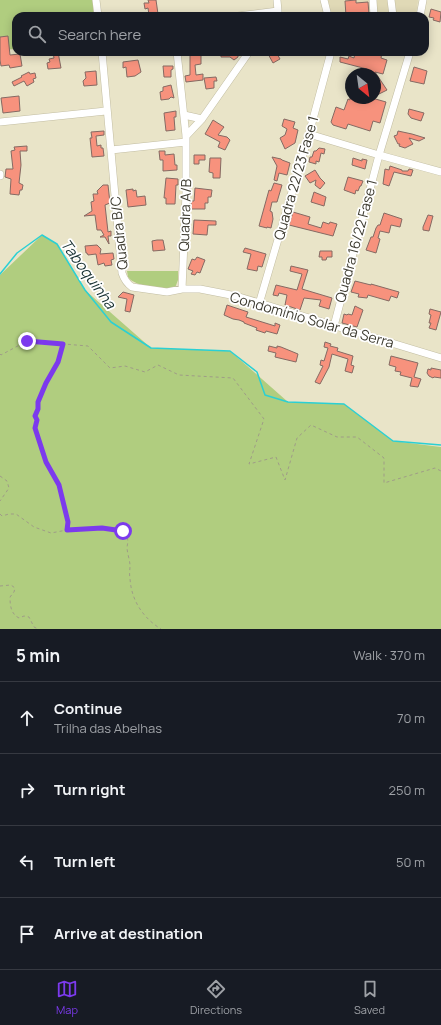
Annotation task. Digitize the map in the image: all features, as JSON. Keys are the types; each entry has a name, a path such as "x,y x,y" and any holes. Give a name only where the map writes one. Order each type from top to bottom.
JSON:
{"street":[{"path":"96,0 98,12"},
{"path":"276,12 277,0"},
{"path":"324,0 327,12"},
{"path":"372,0 374,12"},
{"path":"391,0 392,12"},
{"path":"421,12 423,0"},
{"name":"Quadra B/C","path":"102,56 106,111 122,272 125,280 132,287 167,292 182,289"},
{"name":"Quadra A/B","path":"177,56 186,139 186,193 182,289"},
{"path":"111,150 186,139 202,119 246,56"},
{"name":"Quadra 22/23 Fase 1","path":"260,304 330,56"},
{"name":"Quadra 16/22 Fase 1","path":"334,326 379,155 409,56"},
{"path":"0,122 106,111"},
{"path":"184,115 202,119"},
{"path":"309,134 441,172"},
{"name":"Condomínio Solar da Serra","path":"182,289 200,289 236,296 441,358"}],"path":[{"path":"0,354 1,355 27,341 88,346 110,368 125,366 145,372 158,365 179,375 233,378 264,418 249,464 276,457 285,480 297,438 311,425 337,437 357,437 384,458 384,482 435,468 441,471"},
{"path":"63,344 58,362 46,383 38,402 38,409 35,416 37,420 35,428 46,462 59,485 68,522 67,530"},
{"path":"0,476 7,481 9,488 0,501"},
{"path":"0,514 2,516 16,514 34,527 51,533 67,530 102,528 123,531 127,535 127,548 130,559 130,576 133,596 137,605 152,624 161,629"},
{"path":"0,586 11,585 14,588 14,592 10,597 11,609 15,616 19,618 24,616 29,617 34,627 38,629"}],"shaded area":[{"path":"328,0 418,0 416,12 331,12"}],"green space":[{"path":"0,0 93,0 94,12 12,12 12,49 0,50"},
{"path":"42,235 57,244 85,290 151,348 230,351 288,402 344,404 393,441 441,447 441,629 0,629 0,275"},
{"path":"127,271 178,271 178,280 175,288 150,287 132,280 128,277"}],"building":[{"path":"148,0 156,0 158,12 149,12 148,8 145,9 144,3 149,3"},
{"path":"356,0 356,3 368,2 369,12 346,12 345,1"},
{"path":"431,9 441,12 440,22 429,17"},
{"path":"8,36 10,55 20,56 22,66 10,68 9,65 1,66 0,37"},
{"path":"54,56 59,56 61,68 48,69 47,63 50,62 49,59 54,58"},
{"path":"190,56 201,56 201,64 195,65 196,75 203,74 203,80 186,82 185,76 190,75"},
{"path":"238,56 234,60 230,57 221,57"},
{"path":"269,56 278,56 280,59 273,63"},
{"path":"349,56 354,58 354,56 381,56 381,58 387,60 383,74 381,74 381,68 363,68 340,62 340,57 348,59"},
{"path":"138,60 141,72 135,76 127,77 126,67 123,68 123,62"},
{"path":"163,66 173,66 173,69 171,70 171,77 164,77"},
{"path":"414,67 427,71 424,84 410,81"},
{"path":"96,71 97,85 84,86 83,81 86,78 85,72"},
{"path":"29,72 30,74 35,73 36,78 33,79 34,82 27,86 24,81 14,86 12,82"},
{"path":"216,77 217,81 214,81 214,88 206,89 204,78"},
{"path":"381,81 387,90 381,93"},
{"path":"171,85 174,98 171,97 169,99 161,100 160,92 163,91 163,87"},
{"path":"19,96 20,111 3,113 1,98"},
{"path":"381,101 386,102 380,123 373,121 370,131 348,124 346,129 333,125 331,122 336,107 344,110 346,104 381,104"},
{"path":"409,109 424,113 421,121 411,118 408,114"},
{"path":"176,111 176,117 174,117 175,130 166,131 164,113"},
{"path":"284,119 295,122 293,128 298,130 295,143 285,149 280,138 285,135 287,129 282,126"},
{"path":"213,120 224,127 218,135 227,137 230,140 225,150 218,147 220,142 205,134"},
{"path":"104,131 104,135 96,136 97,146 101,145 104,156 92,157 90,138 92,138 91,132"},
{"path":"398,131 425,138 419,141 409,138 413,144 405,148 399,146 400,144 398,144 394,136 397,135"},
{"path":"27,146 27,151 20,151 21,165 19,183 23,185 22,190 20,190 19,195 10,194 11,179 5,177 6,169 13,169 11,151 15,150 14,147"},
{"path":"319,148 325,149 324,154 321,153 319,162 316,161 316,164 309,162 314,151"},
{"path":"159,151 165,151 165,155 174,154 177,170 163,171 163,160 160,160"},
{"path":"194,155 205,155 205,160 199,160 199,164 194,164"},
{"path":"272,157 290,163 287,175 279,173 277,181 274,180 277,166"},
{"path":"210,158 221,158 220,178 213,178 213,173 209,172"},
{"path":"353,158 362,161 362,159 367,160 365,169 352,165"},
{"path":"390,166 402,171 408,171 409,169 413,170 411,176 394,172 389,186 383,184 385,169 389,170"},
{"path":"315,170 325,183 320,189 315,185 316,180 310,183 305,176"},
{"path":"348,177 363,181 358,191 356,190 355,194 344,190"},
{"path":"166,178 178,179 178,185 176,185 175,204 166,204 166,198 164,198"},
{"path":"274,183 282,185 277,202 272,202 270,211 272,212 273,219 271,228 259,226 269,190 271,191"},
{"path":"103,185 108,185 110,203 105,205 108,232 111,231 111,236 108,236 109,244 105,237 100,237 104,235 101,230 97,230 95,215 84,216 92,211 91,202 94,201 93,194 98,194 97,191"},
{"path":"195,188 212,190 211,197 208,197 208,203 205,203 205,209 191,209 191,201 194,201"},
{"path":"133,189 133,191 136,190 137,197 145,196 146,205 128,207 126,190"},
{"path":"314,192 326,197 324,206 311,202"},
{"path":"293,212 310,217 308,224 321,228 323,222 337,224 333,236 289,225"},
{"path":"384,213 402,219 400,227 391,225 389,233 380,231 378,238 380,239 376,253 366,250 376,228 380,225"},
{"path":"428,215 433,216 429,231 423,230"},
{"path":"194,220 216,221 216,225 208,225 207,235 193,234"},
{"path":"163,240 165,250 153,251 152,241"},
{"path":"97,245 101,249 100,254 113,253 114,259 111,260 112,265 105,266 104,263 98,265 96,254 88,255 86,253 85,246"},
{"path":"245,248 266,254 262,267 258,266 257,271 247,269 251,254 243,252"},
{"path":"320,251 332,251 332,257 327,257 326,260 322,260 322,257 319,257"},
{"path":"197,257 205,260 200,273 197,272 195,275 191,274 193,271 188,269 192,259 195,260"},
{"path":"291,266 308,270 302,289 332,298 329,309 319,306 321,300 304,298 300,310 285,305 287,295 279,293 278,296 273,295 276,285 297,290 302,274 290,271"},
{"path":"355,281 399,292 397,298 391,296 389,301 368,295 367,298 358,297 359,294 351,292"},
{"path":"123,292 134,295 130,312 125,311 127,299 118,297"},
{"path":"227,305 248,312 246,317 275,326 275,323 280,325 277,334 266,331 265,333 256,330 257,328 224,315"},
{"path":"355,306 363,310 357,327 342,323 344,314 352,315"},
{"path":"430,309 441,312 436,330 429,328 431,323 429,323 431,315 429,314"},
{"path":"325,342 331,344 330,346 338,348 337,351 353,356 351,365 354,366 352,373 345,371 348,359 332,354 329,367 320,384 315,382 323,366 320,365 321,360 324,361 328,348 324,347"},
{"path":"269,346 277,348 277,346 281,347 298,354 296,362 275,357 276,353 268,351"},
{"path":"391,356 418,363 414,377 421,379 418,387 410,386 412,378 400,375 401,372 395,371 396,367 389,365"},
{"path":"431,368 441,370 441,378 433,378 429,376 427,373 428,369 431,370"}],"waterway":[{"name":"Taboquinha","path":"0,274 17,253 42,235 57,244 85,290 111,322 151,348 230,351 257,372 265,395 288,402 344,404 393,441 441,445"}],"route":[{"path":"27,341 63,344 58,362 42,390 38,402 38,409 35,416 37,420 35,428 46,462 59,485 68,522 67,530 102,528 123,531"}]}
